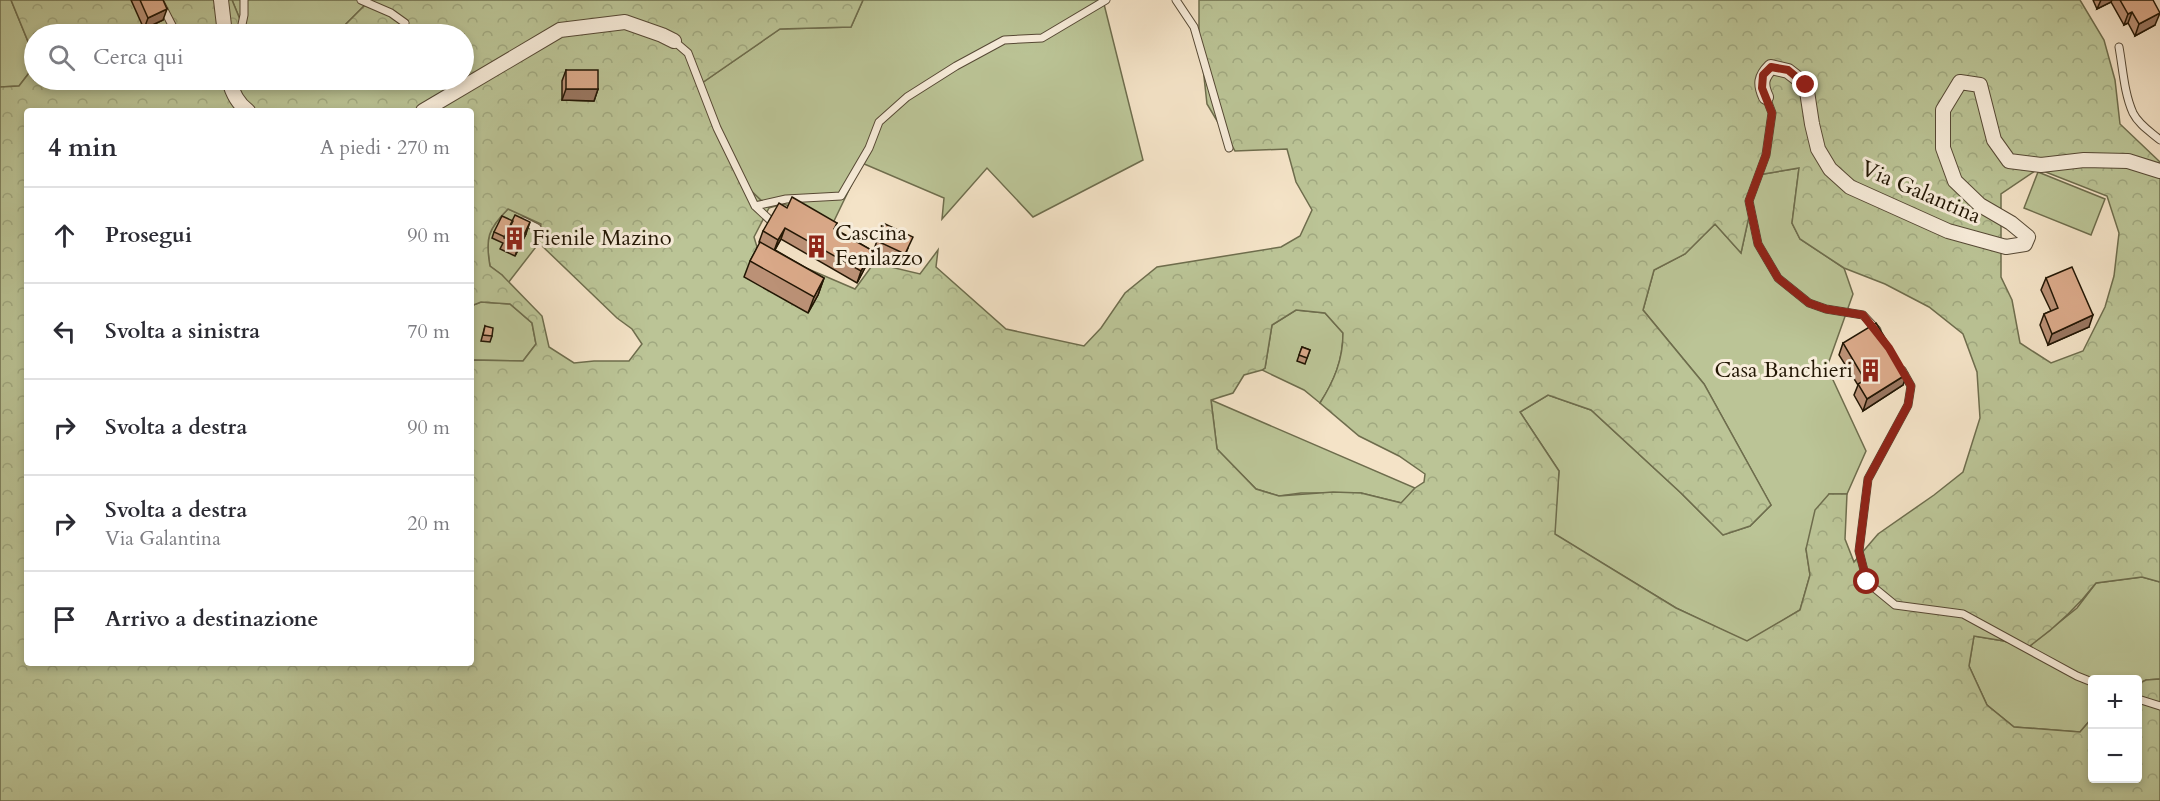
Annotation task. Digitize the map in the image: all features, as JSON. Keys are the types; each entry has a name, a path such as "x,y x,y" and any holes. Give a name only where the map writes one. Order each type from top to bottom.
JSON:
{"street":[{"path":"221,0 224,24"},
{"path":"474,81 560,30 625,22 674,41"},
{"name":"Via Galantina","path":"1766,97 1762,88 1763,75 1771,67 1788,70 1806,85 1818,149 1830,169 1850,187 1948,231 2006,247 2025,244 2028,237 2011,223 1980,205 1955,182 1943,148 1943,110 1960,82 1980,85 1994,140 2009,161 2041,165 2084,160 2128,161 2160,171"},
{"path":"233,90 240,105 244,108"},
{"path":"428,108 459,90"}],"lane":[{"path":"159,0 171,24"},
{"path":"242,24 244,0"},
{"path":"362,0 391,13 405,23"},
{"path":"755,206 786,199 841,196 879,122 907,97 1005,39 1042,38 1107,0"},
{"path":"1176,0 1194,27 1229,148"},
{"path":"674,41 688,53 717,128 755,206 771,221"},
{"path":"2119,48 2125,83 2134,114 2142,126 2160,140"},
{"path":"1766,97 1772,113 1766,155 1749,201 1758,244 1778,278 1809,303 1826,309 1863,315 1883,339"},
{"path":"523,221 537,228"},
{"path":"1898,363 1911,386 1908,405 1868,479 1859,551 1867,582 1895,605 1963,614 2088,680"},
{"path":"2142,700 2160,706"}],"green space":[{"path":"0,0 11,0 24,32 24,80 19,86 0,87"},
{"path":"11,0 232,0 242,24 24,24 24,32"},
{"path":"232,0 370,0 346,24 242,24"},
{"path":"370,0 863,0 851,27 780,29 702,83 740,180 769,208 754,237 757,247 855,289 874,263 920,274 938,250 936,267 1006,329 1084,346 1101,328 1125,293 1157,267 1281,247 1300,236 1312,210 1296,182 1287,149 1235,151 1207,104 1199,32 1199,0 2080,0 2104,40 2115,80 2120,124 2160,162 2160,582 2142,577 2096,583 2064,618 2027,648 1974,636 1969,666 1987,705 2014,727 2080,732 2088,723 2088,783 2142,783 2142,682 2160,679 2160,801 0,801 0,87 19,86 24,80 24,90 474,90 474,24 346,24","holes":["1799,168 1792,223 1800,239 1844,268 1885,284 1929,307 1963,334 1977,372 1980,418 1963,472 1878,534 1854,562 1845,539 1847,494 1829,494 1815,510 1806,549 1810,575 1800,610 1747,641 1676,608 1555,534 1559,471 1520,412 1548,395 1591,410 1723,535 1750,526 1771,505 1704,384 1643,310 1654,270 1685,254 1715,224 1741,253 1758,175","2038,169 2107,196 2119,233 2114,276 2105,307 2083,351 2051,363 2020,343 2012,300 2001,277 2001,194","508,209 541,224 539,243 617,318 632,329 642,344 629,361 574,363 549,347 542,316 502,275 490,266 488,248 490,234 496,222","1296,310 1325,313 1343,333 1337,370 1320,403 1359,436 1399,456 1425,474 1424,482 1401,503 1361,493 1333,492 1279,496 1256,489 1217,449 1211,400 1233,393 1244,375 1265,368 1272,325"]},
{"path":"863,0 1103,0 1143,160 1033,217 987,168 942,219 944,198 862,163 833,223 783,204 769,208 740,180 702,83 780,29 851,27"},
{"path":"1799,168 1792,223 1800,239 1844,268 1853,294 1827,367 1866,451 1847,494 1829,494 1806,549 1810,575 1800,610 1747,642 1676,608 1554,534 1559,471 1520,412 1548,395 1591,410 1723,535 1750,526 1771,505 1704,384 1643,310 1654,270 1685,254 1715,224 1741,253 1758,175"},
{"path":"2038,172 2105,199 2091,235 2024,208"},
{"path":"508,209 542,224 539,243 508,283 490,266 488,241 492,228"},
{"path":"481,302 510,304 532,323 536,344 523,361 474,360 474,305"},
{"path":"1296,310 1325,313 1343,333 1337,370 1320,403 1304,390 1262,370 1265,368 1272,325"},
{"path":"1211,400 1415,488 1402,503 1361,493 1301,493 1279,496 1256,489 1217,449"},
{"path":"2142,577 2160,582 2160,679 2142,682 2142,675 2088,675 2088,723 2080,732 2014,727 1987,705 1969,666 1974,636 2027,648 2077,608 2096,583"}],"building":[{"path":"140,0 163,0 167,9 148,18"},
{"path":"2120,0 2153,0 2160,13 2139,24 2132,12 2128,14"},
{"path":"566,70 598,70 598,89 566,89"},
{"path":"792,197 837,223 834,229 873,251 861,271 785,228 778,240 763,231 779,203 787,208"},
{"path":"515,215 530,222 519,245 504,238"},
{"path":"502,216 513,221 505,237 494,232"},
{"path":"885,224 913,237 905,254 877,241"},
{"path":"760,242 824,278 814,297 750,261"},
{"path":"2072,267 2093,315 2052,334 2044,314 2058,308 2046,278"},
{"name":"Casa Banchieri","path":"1876,323 1907,374 1867,399 1858,384 1865,380 1843,343"},
{"path":"485,326 493,328 492,336 483,335"},
{"path":"1302,347 1310,350 1307,358 1299,355"}],"place":[{"name":"Fienile Mazino","path":"514,238"},
{"name":"Cascina Fenilazzo","path":"817,246"},
{"name":"Casa Banchieri","path":"1871,370"}],"route":[{"path":"1806,85 1788,70 1771,67 1763,75 1762,88 1772,113 1766,155 1749,201 1758,244 1778,278 1809,303 1826,309 1863,315 1889,348 1911,386 1908,405 1868,479 1859,551 1867,582"}]}
